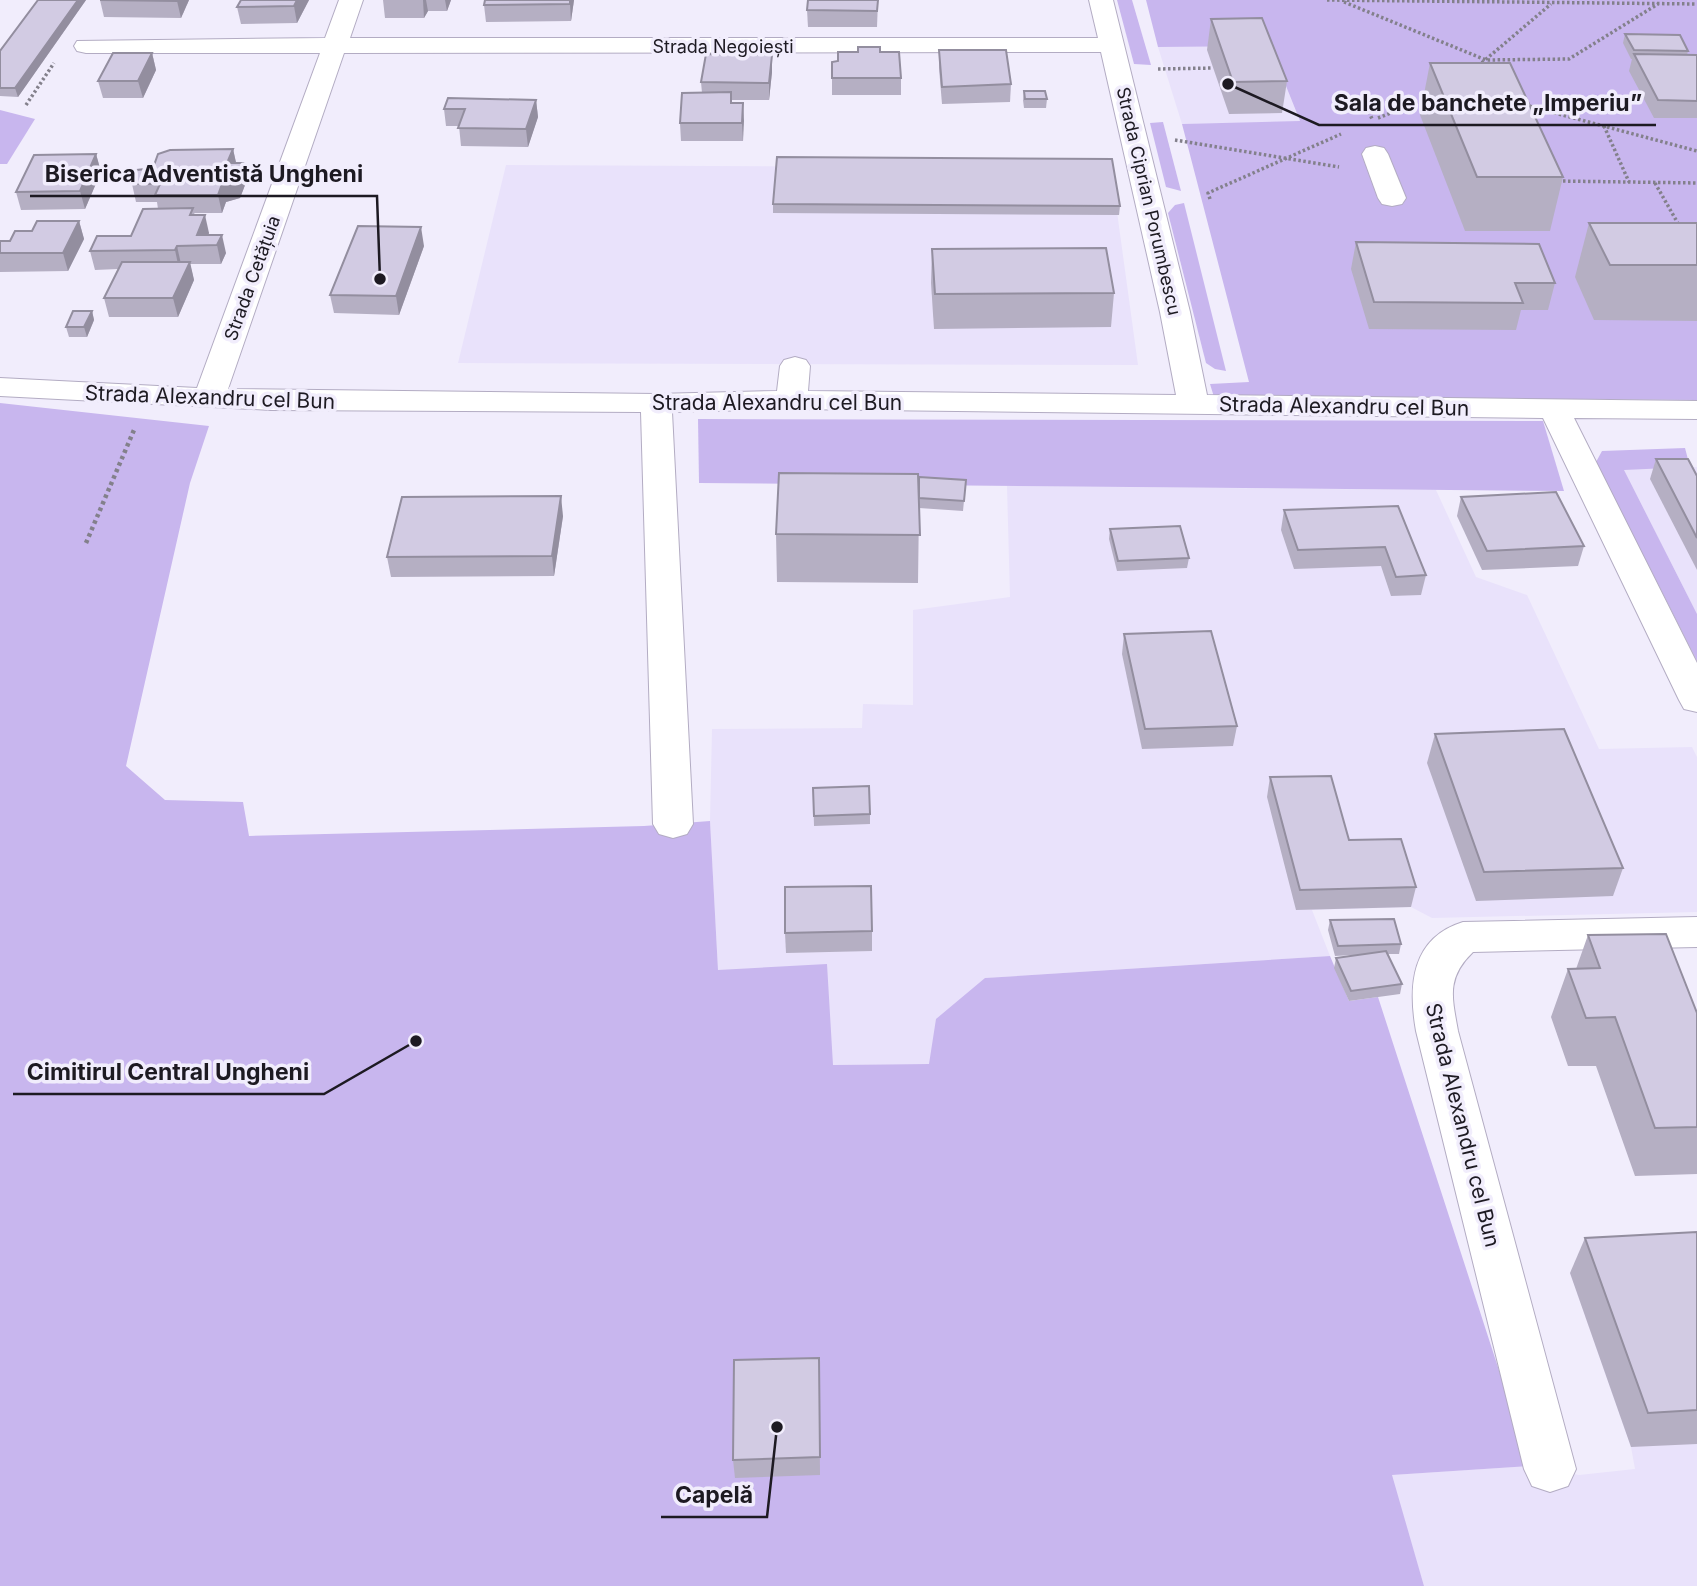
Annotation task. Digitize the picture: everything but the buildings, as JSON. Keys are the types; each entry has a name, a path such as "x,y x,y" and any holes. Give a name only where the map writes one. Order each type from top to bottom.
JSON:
{"street":[{"name":"Strada Cetățuia","path":"209,398 351,0"},
{"name":"Strada Ciprian Porumbescu","path":"1101,0 1193,403"},
{"name":"Strada Negoiești","path":"86,46 1112,45"},
{"path":"792,400 795,366"},
{"name":"Strada Alexandru cel Bun","path":"0,387 147,397 271,401 656,403 792,400 1697,411"},
{"path":"656,403 673,824"},
{"path":"1554,409 1697,700"},
{"name":"Strada Alexandru cel Bun","path":"1550,1469 1437,1031 1430,988 1443,954 1463,937 1697,932"}],"path":[{"path":"1327,0 1697,4"},
{"path":"1340,0 1486,60 1569,59 1659,4"},
{"path":"1477,68 1552,3"},
{"path":"26,105 62,51 86,46"},
{"path":"1157,69 1213,68"},
{"path":"1385,102 1417,102"},
{"path":"1520,104 1697,151"},
{"path":"1367,107 1372,120"},
{"path":"1604,126 1629,182"},
{"path":"1174,140 1383,175"},
{"path":"1558,181 1697,183"},
{"path":"1655,183 1685,237"},
{"path":"86,543 119,468"}],"shaded area":[{"path":"1117,0 1132,0 1151,65 1134,64"},
{"path":"1146,0 1697,0 1697,400 1214,397 1210,384 1249,382 1182,124 1300,121 1270,46 1158,47"},
{"path":"1270,45 1300,122 1182,124 1158,47"},
{"path":"0,110 35,119 7,164 0,164"},
{"path":"1163,122 1181,191 1166,187 1150,123"},
{"path":"506,165 1111,168 1138,365 458,363"},
{"path":"1184,203 1226,371 1215,369 1206,363 1168,213 1175,205"},
{"path":"0,403 209,426 190,483 126,766 165,800 243,802 249,836 644,826 710,821 718,970 827,964 833,1065 929,1064 936,1019 985,978 1330,956 1349,1001 1378,997 1530,1466 1392,1475 1424,1586 0,1586"},
{"path":"698,419 1543,421 1564,491 699,483"},
{"path":"1685,448 1690,467 1624,470 1697,614 1697,661 1596,462 1602,451"},
{"path":"1697,467 1697,614 1623,469"},
{"path":"1007,486 1436,490 1476,577 1527,595 1599,749 1692,747 1697,757 1697,912 1432,918 1411,907 1312,910 1330,956 985,978 929,1064 833,1065 718,970 710,821 712,729 862,728 863,704 913,705 913,610 1010,597"},
{"path":"1697,1266 1697,1586 1424,1586 1391,1475 1530,1466 1579,1475 1635,1469 1631,1447 1570,1273"}],"place":[{"name":"Sala de banchete „Imperiu”","path":"1228,84"},
{"name":"Biserica Adventistă Ungheni","path":"380,279"},
{"name":"Cimitirul Central Ungheni","path":"416,1041"},
{"name":"Capelă","path":"777,1427"}]}
